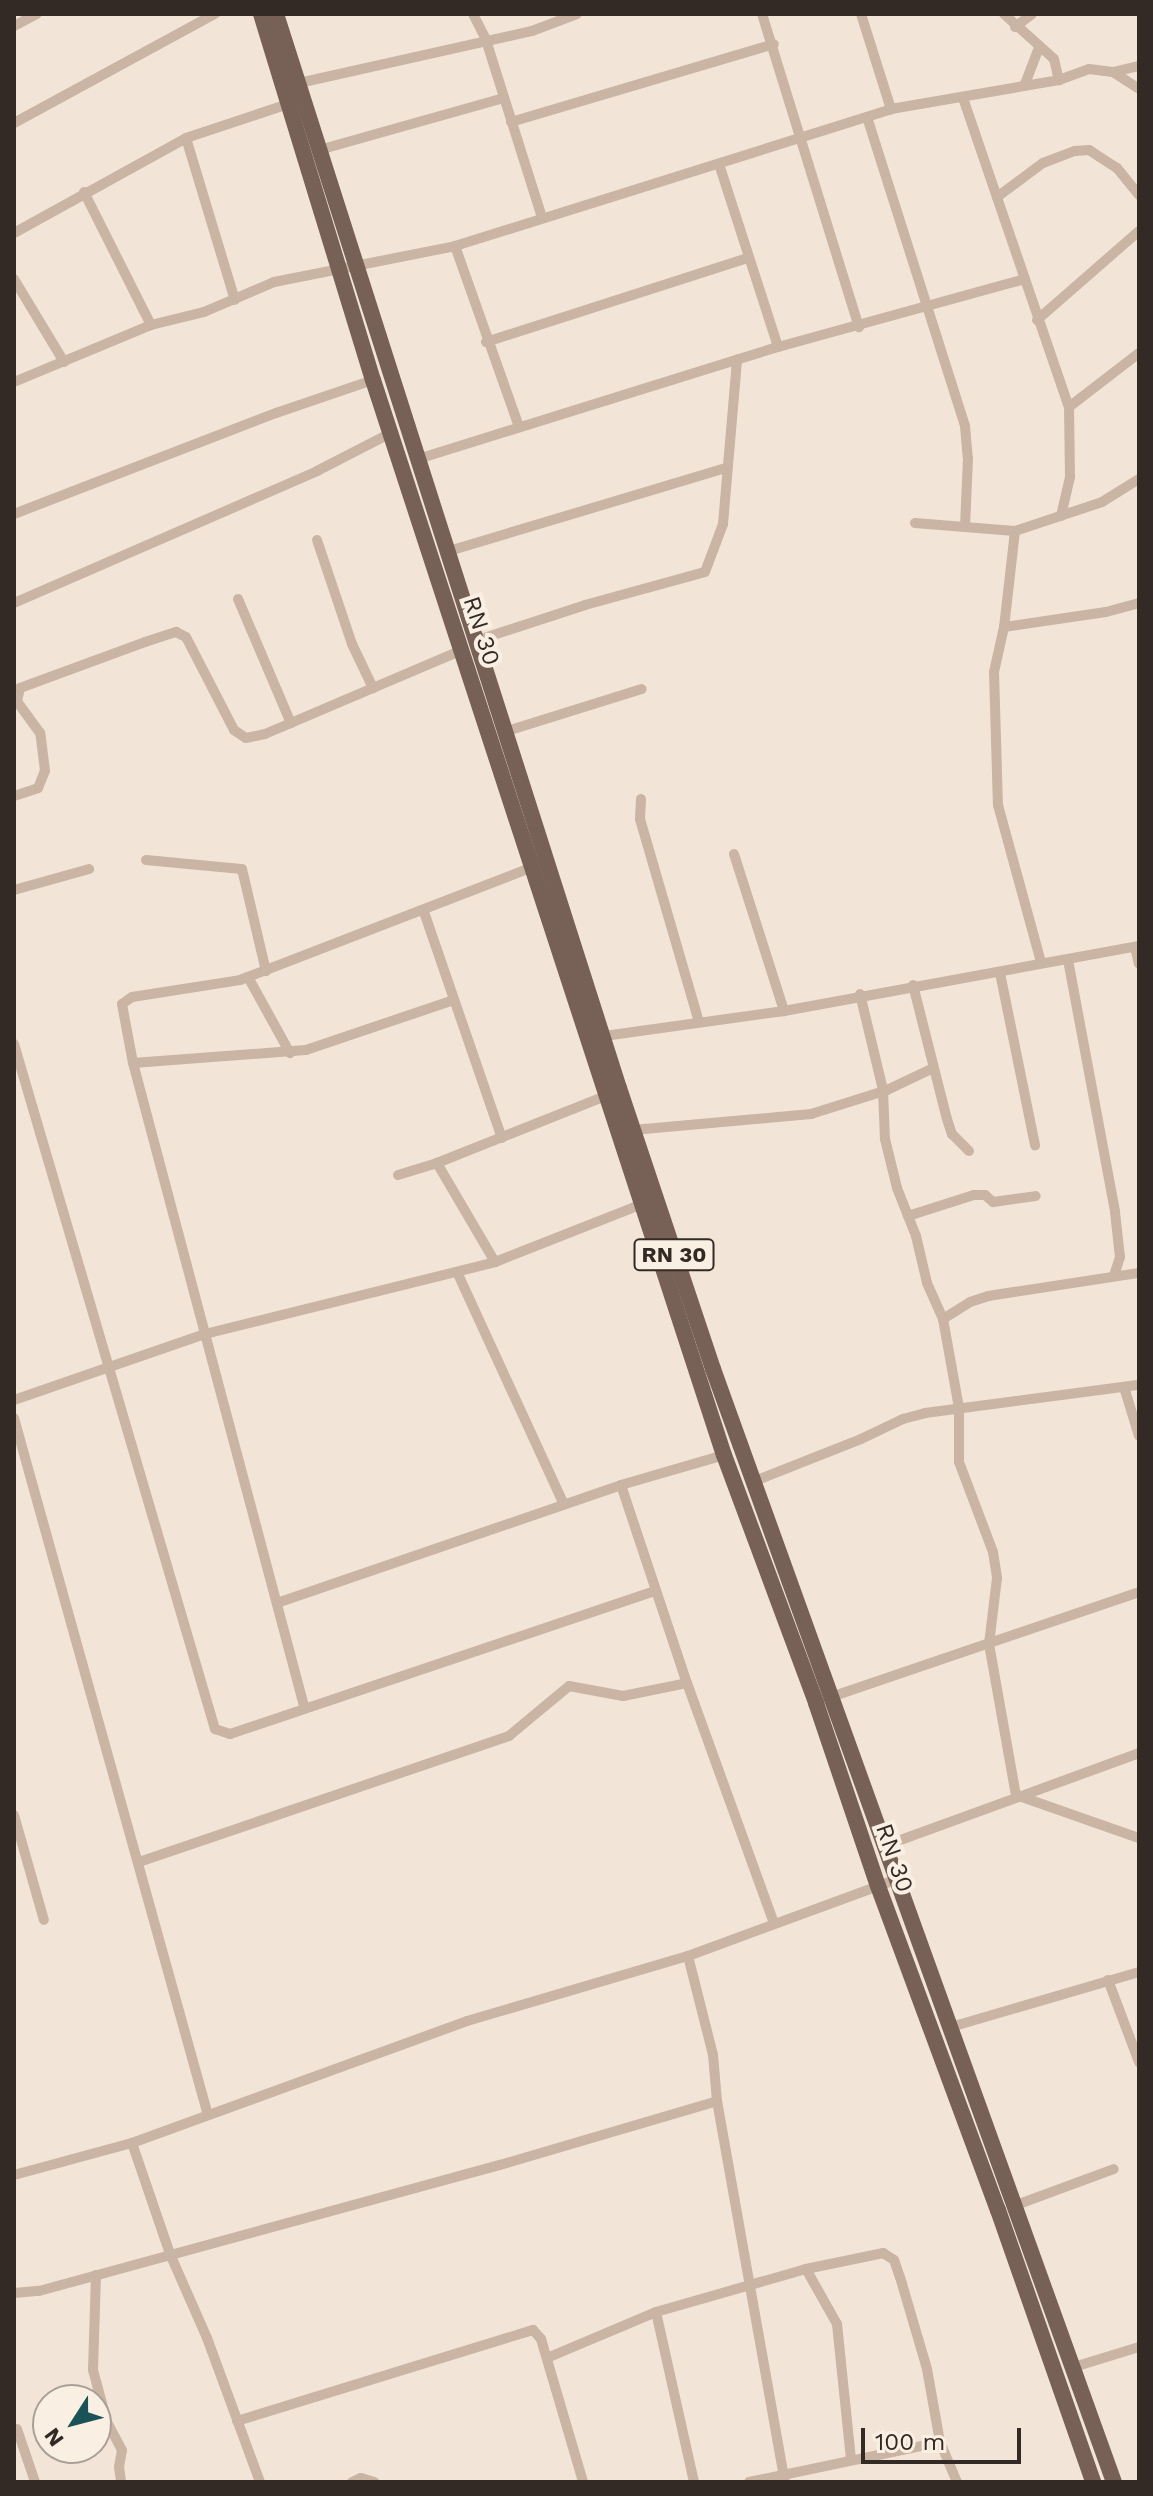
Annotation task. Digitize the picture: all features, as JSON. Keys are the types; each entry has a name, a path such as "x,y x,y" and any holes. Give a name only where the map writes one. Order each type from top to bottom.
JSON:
{"main road":[{"name":"RN 30","path":"261,14 449,551 633,1130 752,1482 1114,2482"},
{"name":"RN 30","path":"276,14 319,150 373,380 605,1096 724,1455 816,1703 878,1886 998,2210 1093,2482"}],"street":[{"path":"14,26 37,14"},
{"path":"14,123 215,14"},
{"path":"473,14 486,40 542,218"},
{"path":"299,83 532,31 577,14"},
{"path":"762,14 774,44 800,140 859,327"},
{"path":"861,14 891,109"},
{"path":"1004,14 1054,59 1059,80"},
{"path":"1015,27 1032,14"},
{"path":"511,122 774,44"},
{"path":"1025,84 1039,47"},
{"path":"14,382 151,325 204,312 274,282 455,246 891,109 1059,80 1089,69 1113,72 1139,66"},
{"path":"1113,72 1139,89"},
{"path":"319,150 504,98"},
{"path":"963,98 1069,407 1070,477 1061,516"},
{"path":"14,233 186,138 291,103"},
{"path":"867,117 965,426 968,458 965,527"},
{"path":"186,138 235,300"},
{"path":"997,197 1043,163 1075,151 1089,150 1117,168 1139,195"},
{"path":"719,164 778,347"},
{"path":"84,192 151,325"},
{"path":"1037,320 1139,231"},
{"path":"455,246 486,342 519,427"},
{"path":"486,342 747,258"},
{"path":"14,279 64,362"},
{"path":"418,459 778,347 1025,279"},
{"path":"1069,407 1139,353"},
{"path":"478,640 585,605 705,572 723,524 725,468 737,360"},
{"path":"14,514 276,413 373,380"},
{"path":"14,603 317,471 391,433"},
{"path":"449,551 725,468"},
{"path":"915,523 1015,531 1102,502 1139,479"},
{"path":"1015,531 1004,627 994,672 998,805 1041,962"},
{"path":"317,540 352,644 373,688"},
{"path":"238,599 291,723"},
{"path":"1004,627 1106,612 1139,603"},
{"path":"14,796 38,788 45,771 45,748 40,733 17,701 20,688 176,632 186,637 234,730 246,738 291,723 462,650"},
{"path":"507,731 642,689"},
{"path":"641,799 640,819 699,1022"},
{"path":"734,854 784,1011"},
{"path":"146,860 242,869 266,971"},
{"path":"304,1706 133,1063 124,1001 248,977 424,912 531,868"},
{"path":"14,890 89,869"},
{"path":"424,912 502,1138"},
{"path":"604,1036 784,1011 860,994 1000,973 1041,962 1137,947 1139,964"},
{"path":"1068,960 1115,1212 1120,1257 1114,1276"},
{"path":"1000,973 1035,1145"},
{"path":"248,977 290,1053"},
{"path":"913,985 931,1069 952,1134 969,1151"},
{"path":"860,994 883,1090 885,1139 927,1283 943,1319 959,1408 959,1462 986,1528 997,1578 989,1644 1016,1795"},
{"path":"133,1063 290,1053 454,1000"},
{"path":"14,1044 215,1729 230,1734 304,1706 656,1591"},
{"path":"633,1130 811,1114 883,1090 931,1069"},
{"path":"398,1175 437,1163 605,1096"},
{"path":"437,1163 495,1262"},
{"path":"908,1216 974,1195 985,1195 993,1202 1036,1196"},
{"path":"14,1400 205,1334 495,1262 642,1204"},
{"path":"457,1272 564,1505"},
{"path":"943,1319 970,1302 988,1296 1139,1273"},
{"path":"752,1482 903,1419 959,1408 1139,1385"},
{"path":"1124,1387 1139,1436"},
{"path":"14,1418 208,2115"},
{"path":"277,1603 621,1485 724,1455"},
{"path":"621,1485 687,1683 774,1923"},
{"path":"831,1697 1139,1592"},
{"path":"139,1862 509,1736 569,1686 623,1696 687,1683"},
{"path":"884,1846 1016,1795 1139,1753"},
{"path":"1016,1795 1139,1838"},
{"path":"14,1815 44,1920"},
{"path":"14,2175 132,2143 467,2021 688,1956 895,1880"},
{"path":"688,1956 713,2055 717,2101 752,2284 784,2479"},
{"path":"951,2027 1139,1972"},
{"path":"1108,1980 1139,2062"},
{"path":"14,2293 39,2291 500,2165 717,2101"},
{"path":"132,2143 170,2254 207,2338 260,2482"},
{"path":"1016,2205 1114,2169"},
{"path":"547,2358 656,2312 806,2269 883,2253 894,2260 927,2369 940,2442 957,2482"},
{"path":"806,2269 837,2324 851,2459"},
{"path":"96,2275 93,2370 107,2422 122,2450 119,2467 121,2482"},
{"path":"656,2312 694,2482"},
{"path":"237,2421 533,2330 541,2339 583,2482"},
{"path":"1074,2367 1139,2347"},
{"path":"17,2429 35,2482"},
{"path":"749,2482 784,2479 851,2459 940,2442"},
{"path":"352,2482 361,2478 374,2482"}]}
